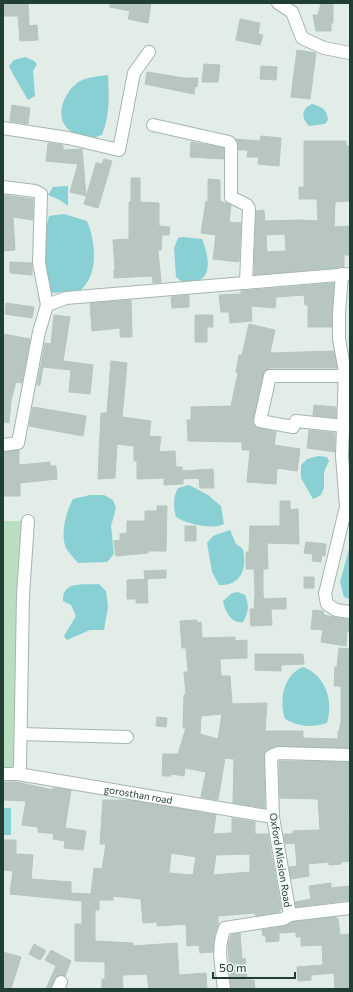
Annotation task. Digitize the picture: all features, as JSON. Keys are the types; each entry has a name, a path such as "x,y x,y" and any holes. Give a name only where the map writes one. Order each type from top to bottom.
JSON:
{"street":[{"path":"278,3 292,12 302,38 324,48 350,53"},
{"path":"3,128 68,138 119,150 134,73 149,52"},
{"path":"153,125 229,142 231,145 230,194 231,197 247,205 249,209 246,283"},
{"path":"3,187 35,191 41,194 39,263 47,305 39,332 18,443 3,445"},
{"path":"47,305 66,298 346,274 339,313 339,339 347,382 347,410 344,426 342,456 346,507 325,594 327,604 336,610 350,612"},
{"path":"344,426 296,421 293,427 260,421 270,376 347,382"},
{"path":"18,774 21,734 23,595 28,522"},
{"path":"21,734 127,737"},
{"name":"Oxford Mission Road","path":"224,989 219,951 220,938 225,928 283,919 290,915 273,817 271,756 278,753 350,755"},
{"name":"gorosthan road","path":"3,774 18,774 273,817"},
{"path":"290,915 350,908"}],"green space":[{"path":"3,521 28,521 18,774 3,774"}],"water":[{"path":"25,57 37,64 33,71 35,96 28,100 9,66 14,60"},
{"path":"108,75 108,113 102,135 90,139 79,136 72,132 64,124 61,112 64,100 71,89 80,81"},
{"path":"312,104 321,107 325,111 328,120 325,124 309,126 306,123 303,114 306,108"},
{"path":"68,186 68,206 60,200 48,195 53,187"},
{"path":"64,214 87,221 94,249 93,264 89,279 81,290 53,293 48,290 43,241 49,216"},
{"path":"183,237 202,239 206,249 208,267 204,276 197,282 185,284 176,277 174,248 178,238"},
{"path":"318,456 327,457 329,461 324,472 324,488 321,495 313,499 301,478 301,465 307,459"},
{"path":"189,485 208,495 221,506 224,524 219,526 200,525 186,522 176,517 174,502 176,492 178,488"},
{"path":"90,495 104,495 113,500 116,508 111,526 114,554 107,562 78,563 67,550 64,542 65,523 68,510 73,499"},
{"path":"230,530 236,544 243,549 243,569 238,579 227,585 219,585 212,572 207,543 213,536"},
{"path":"350,545 349,599 344,597 340,582"},
{"path":"99,584 106,591 108,607 104,630 90,630 67,640 64,636 76,616 71,605 63,601 66,590 75,585"},
{"path":"238,592 245,595 248,608 243,622 235,621 229,616 223,601 232,593"},
{"path":"303,667 317,676 326,689 329,706 327,723 316,726 306,726 296,724 285,719 282,704 284,689 291,676"},
{"path":"3,808 11,808 11,835 3,835"}],"building":[{"path":"3,3 28,3 29,26 37,25 38,40 20,41 18,16 3,16"},
{"path":"110,3 151,3 148,23 128,19 130,11 110,7"},
{"path":"321,3 333,5 333,23 331,23 331,31 316,31 313,15 318,15"},
{"path":"240,19 260,23 258,34 263,35 260,45 236,40"},
{"path":"297,50 316,53 310,99 291,97"},
{"path":"204,64 220,65 218,82 202,82"},
{"path":"261,66 277,67 276,80 260,79"},
{"path":"147,72 184,78 198,78 197,87 195,86 194,94 145,84"},
{"path":"12,105 30,108 28,124 10,121"},
{"path":"261,136 281,138 279,166 258,164 259,157 247,157 248,150 238,150 236,139 260,141"},
{"path":"304,141 346,141 346,146 350,146 350,201 335,202 334,227 350,226 350,255 344,255 344,267 254,275 256,211 264,210 265,221 318,221 317,199 299,199 299,187 304,187","holes":["285,234 286,251 267,252 266,235"]},
{"path":"191,142 224,148 224,159 190,157"},
{"path":"48,143 63,145 63,150 82,149 86,196 70,192 78,164 46,161"},
{"path":"104,159 112,161 98,208 84,204 96,163 102,164"},
{"path":"131,178 140,178 140,202 159,203 159,226 170,227 169,235 162,235 161,250 158,250 161,282 153,283 152,276 114,278 115,269 113,240 129,239 129,202 131,202"},
{"path":"208,179 220,180 220,201 231,205 229,222 241,223 239,262 213,259 216,235 201,233 206,201 208,202"},
{"path":"3,195 33,199 33,220 13,217 15,250 3,251"},
{"path":"10,262 32,263 32,275 10,273"},
{"path":"334,283 332,327 308,327 308,305 305,305 304,295 276,297 275,308 251,306 252,321 230,323 229,312 221,312 219,295 241,294 241,291"},
{"path":"189,295 189,307 172,308 171,297"},
{"path":"131,300 132,337 120,337 120,328 92,331 90,303"},
{"path":"6,303 34,307 32,318 5,314"},
{"path":"54,315 70,317 63,361 93,365 90,394 69,392 71,370 43,367 40,385 37,385 45,343 51,344"},
{"path":"195,315 213,315 213,327 207,327 207,342 195,342"},
{"path":"249,324 275,330 270,353 334,351 337,368 270,368 264,372 253,424 258,428 276,432 274,445 300,449 297,471 277,468 276,484 247,482 250,450 242,450 242,442 188,441 187,420 191,420 191,407 231,406 238,373 236,372 239,355 242,355"},
{"path":"3,334 30,339 22,383 16,382 11,400 9,423 3,422"},
{"path":"111,361 127,363 122,417 151,421 149,436 161,437 159,452 175,451 176,467 182,467 182,471 213,469 214,488 200,488 199,478 183,479 183,484 164,485 164,478 137,479 137,461 134,461 134,446 117,444 115,478 98,479 101,413 107,413"},
{"path":"314,405 336,407 336,418 313,415"},
{"path":"33,407 86,416 83,436 29,426"},
{"path":"309,430 335,433 335,452 307,448"},
{"path":"19,450 19,465 50,462 50,466 56,466 57,479 20,483 20,496 3,496 3,452"},
{"path":"280,501 290,501 290,510 298,509 299,544 267,543 268,569 263,569 263,593 264,599 286,598 286,609 271,609 272,625 251,626 250,609 254,609 255,593 254,569 246,569 246,552 249,552 250,526 280,526"},
{"path":"157,506 167,506 166,551 148,551 148,553 116,556 114,541 120,540 120,534 127,533 127,521 145,521 145,511 157,511"},
{"path":"185,526 196,526 196,541 185,541"},
{"path":"306,542 326,544 325,556 322,555 321,562 312,561 313,554 304,553"},
{"path":"166,570 166,578 145,579 144,571"},
{"path":"304,577 314,577 314,588 304,588"},
{"path":"147,579 148,603 136,603 136,599 127,599 127,580"},
{"path":"313,610 323,611 324,615 350,620 350,632 347,631 346,646 321,642 323,630 311,629"},
{"path":"197,620 197,623 201,622 202,638 235,637 235,641 247,640 247,658 220,659 221,676 230,676 232,704 267,703 265,731 303,731 303,738 338,739 338,731 341,722 341,686 334,686 335,667 337,667 339,648 350,649 350,748 278,746 268,749 264,756 265,808 233,803 234,759 225,758 218,800 201,797 206,772 185,768 184,776 171,774 171,776 162,776 163,754 178,754 186,728 183,728 184,695 186,695 184,672 188,672 186,648 182,648 180,621","holes":["222,714 218,739 200,734 201,716"]},
{"path":"255,654 303,654 304,664 281,665 281,671 255,670"},
{"path":"157,717 167,718 166,727 156,726"},
{"path":"279,761 350,762 350,811 348,811 350,861 341,862 341,864 329,865 329,862 308,864 309,876 291,879 289,867 297,866 295,843 285,844 284,834 293,834 293,831 320,830 318,799 280,798"},
{"path":"4,782 17,782 53,790 53,788 71,790 65,828 86,831 83,850 64,848 65,841 53,839 54,834 38,832 38,827 22,825 26,801 4,800"},
{"path":"103,800 130,800 216,815 213,834 232,833 232,818 255,822 255,834 268,834 281,909 279,912 256,916 255,913 218,916 218,925 215,934 213,952 200,953 199,945 187,946 186,924 157,926 157,922 143,923 141,899 113,896 113,900 99,900 99,910 95,910 95,941 133,943 133,946 177,943 179,975 206,973 207,989 149,989 147,974 122,975 123,989 102,989 102,979 105,979 105,962 75,961 75,924 82,924 82,901 10,894 13,871 3,870 3,840 16,840 16,854 33,855 31,879 71,882 71,893 91,894 94,868 102,869 106,844 100,844","holes":["171,853 196,857 193,875 169,873","250,854 250,872 213,875 216,855"]},
{"path":"331,883 331,888 350,886 350,900 296,907 295,902 311,899 309,886"},
{"path":"335,917 338,919 340,935 350,934 350,989 335,989 334,973 311,975 311,980 298,981 297,967 323,965 322,945 301,946 301,937 296,937 296,932 279,933 279,941 266,942 266,936 263,936 262,930 284,926 292,922"},
{"path":"240,933 242,959 245,958 247,980 254,980 255,989 231,989 228,944 231,935"},
{"path":"34,944 46,951 40,960 29,954"},
{"path":"51,950 71,961 65,976 57,976 51,989 46,989 56,966 45,960"},
{"path":"3,952 21,957 11,989 3,989"}]}
